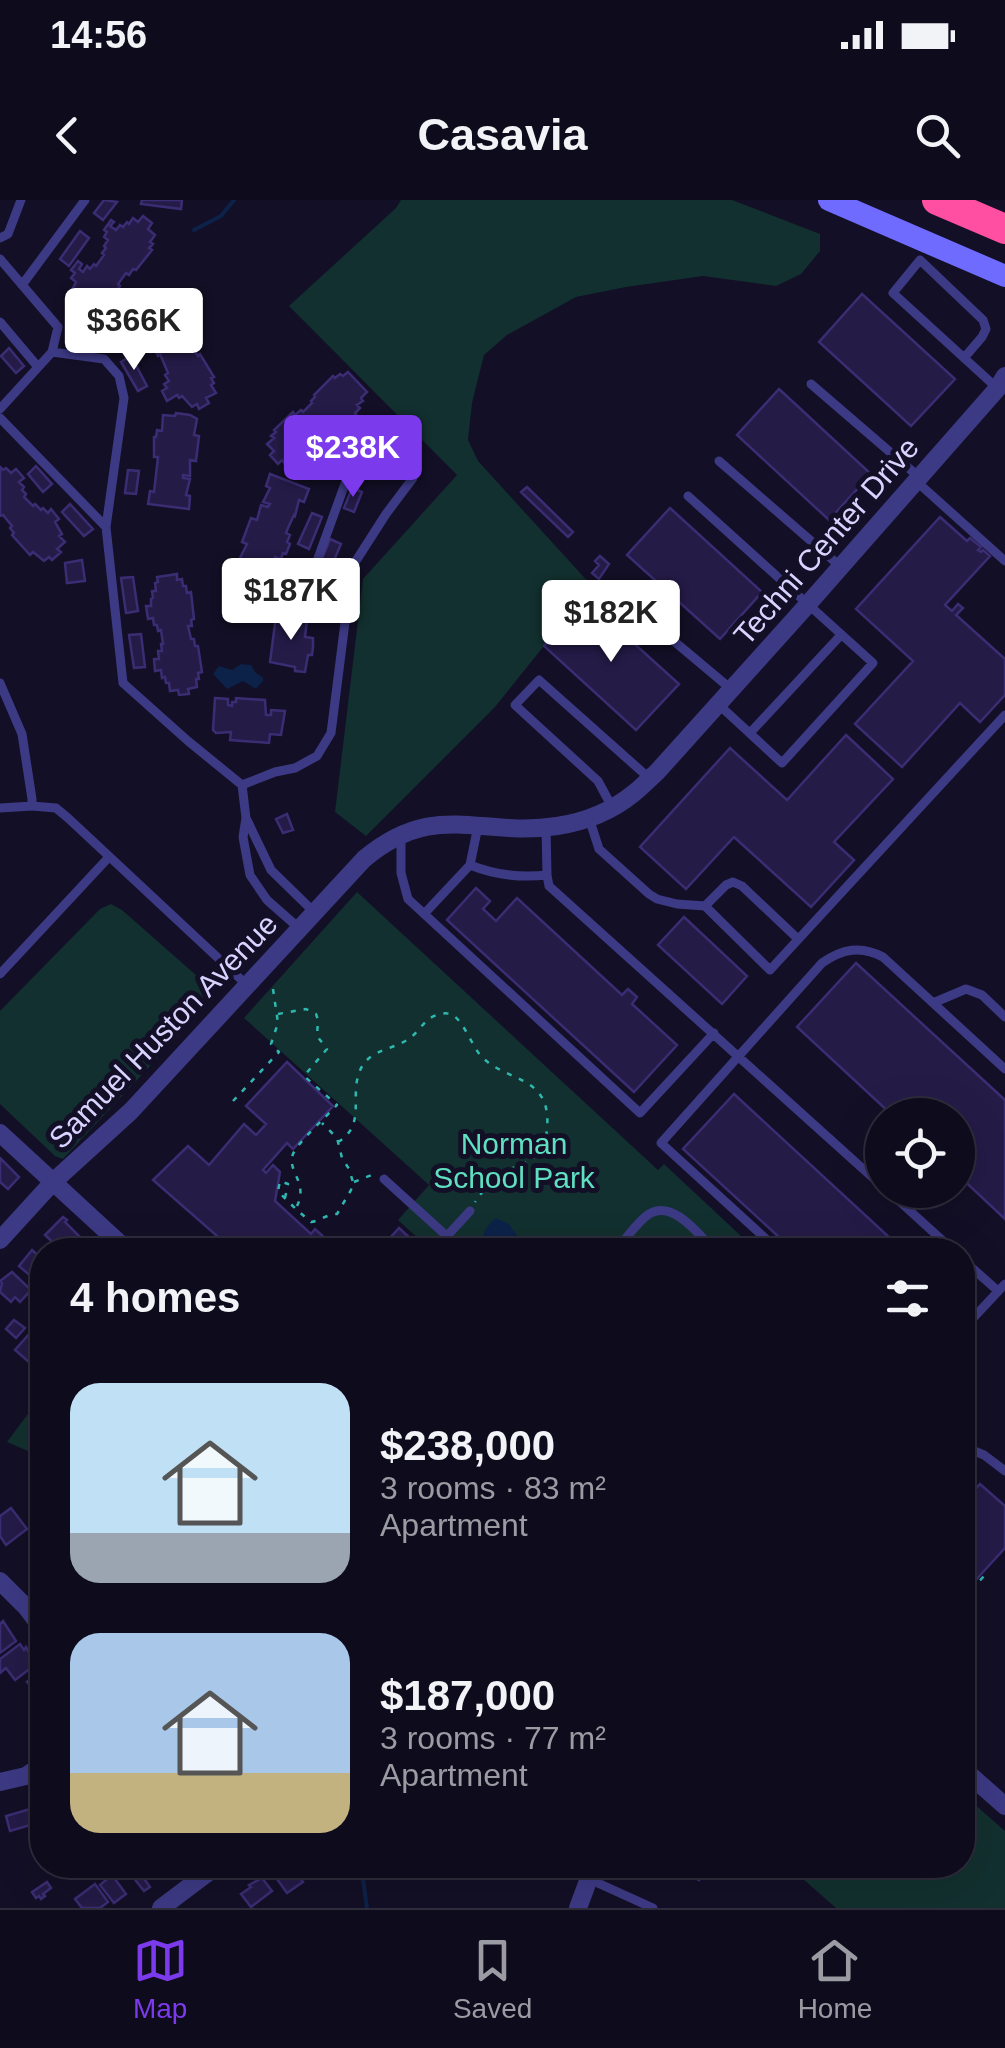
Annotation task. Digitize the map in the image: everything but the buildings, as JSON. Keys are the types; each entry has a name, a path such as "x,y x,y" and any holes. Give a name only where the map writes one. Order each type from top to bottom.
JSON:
{"highway":[{"path":"938,200 1005,229"}],"main road":[{"path":"829,200 1005,276"}],"street":[{"name":"Techni Center Drive","path":"364,858 401,834 435,824 546,827 589,818 635,792 808,605 1001,382"},
{"name":"Samuel Huston Avenue","path":"0,1240 53,1182 131,1111 364,858"},
{"path":"0,1133 114,1238"},
{"path":"0,1580 30,1612"},
{"path":"0,1782 30,1773"},
{"path":"975,1779 1005,1806"},
{"path":"161,1908 201,1878"},
{"path":"578,1908 590,1878"}],"lane":[{"path":"0,238 8,234 20,200"},
{"path":"22,285 85,200"},
{"path":"0,260 58,327 52,352 0,409"},
{"path":"964,358 982,338 986,329 983,320 920,260 893,293 964,358 1001,382"},
{"path":"0,322 38,367"},
{"path":"52,352 104,359 119,376 124,398 106,527 123,683 242,785 250,876 267,900 300,929"},
{"path":"811,384 1005,561"},
{"path":"0,418 106,527"},
{"path":"242,785 295,768 317,756 331,733 350,588 352,567 413,478 390,462 368,456 350,470 312,572 350,588"},
{"path":"719,461 840,567"},
{"path":"607,584 725,697 750,734 782,763 873,663 688,496"},
{"path":"750,734 841,634"},
{"path":"612,807 598,781 515,705 539,680 649,778"},
{"path":"0,683 22,734 32,806"},
{"path":"589,818 598,849 649,894 677,904 705,906 770,970 1005,715"},
{"path":"0,808 56,808 248,986"},
{"path":"246,818 270,870 314,914"},
{"path":"424,914 470,866 478,825"},
{"path":"546,827 546,875 550,886 865,1170"},
{"path":"401,834 401,873 408,898 640,1114 714,1033"},
{"path":"0,974 110,857"},
{"path":"470,866 518,876 546,875"},
{"path":"705,906 734,882 798,939"},
{"path":"765,1238 661,1143 822,963 844,950 872,951 883,956 1005,1070"},
{"path":"933,1002 966,988 982,995 1005,1016"},
{"path":"384,1179 447,1236 470,1210"},
{"path":"907,1208 940,1238"},
{"path":"627,1238 650,1213 667,1210 702,1238"},
{"path":"975,1268 1002,1288 975,1316"},
{"path":"975,1450 1005,1471"},
{"path":"602,1878 653,1908"}],"path":[{"path":"233,1101 279,1052 271,1044 278,1014 273,989"},
{"path":"278,1014 306,1010 316,1014 317,1036 326,1049 304,1076 337,1104 293,1154 292,1166 301,1189 296,1208"},
{"path":"338,1142 355,1122 355,1090 362,1066 380,1050 413,1036 427,1020 451,1014 487,1062 530,1083 546,1115 545,1138 539,1151 521,1167 502,1174 487,1186 470,1210"},
{"path":"288,1184 280,1181 278,1191 311,1222 337,1214 351,1190 349,1169 337,1138 320,1122"},
{"path":"352,1182 376,1173 384,1179"},
{"path":"285,1198 288,1184 296,1174"},
{"path":"975,1585 989,1570"}],"green space":[{"path":"401,200 732,200 820,234 820,251 801,274 776,286 703,276 576,297 507,335 484,355 468,440 478,461 592,586 495,707 366,836 335,812 363,579 457,475 289,306"},
{"name":"Norman School Park","path":"357,892 658,1170 664,1164 743,1238 418,1238 398,1220 429,1185 244,1018"},
{"path":"111,904 205,983 210,996 207,1005 63,1159 55,1156 0,1104 0,1011 100,909"},
{"path":"30,1411 30,1452 7,1442"},
{"path":"975,1805 1005,1831 1005,1908 836,1908 802,1878 975,1878"}],"water":[{"path":"241,664 251,665 263,678 256,689 243,681 227,689 213,674 219,666 232,670"},
{"path":"496,1218 509,1224 519,1238 482,1238"}],"waterway":[{"path":"194,230 221,216 234,200"},
{"path":"362,1878 367,1908"}]}
